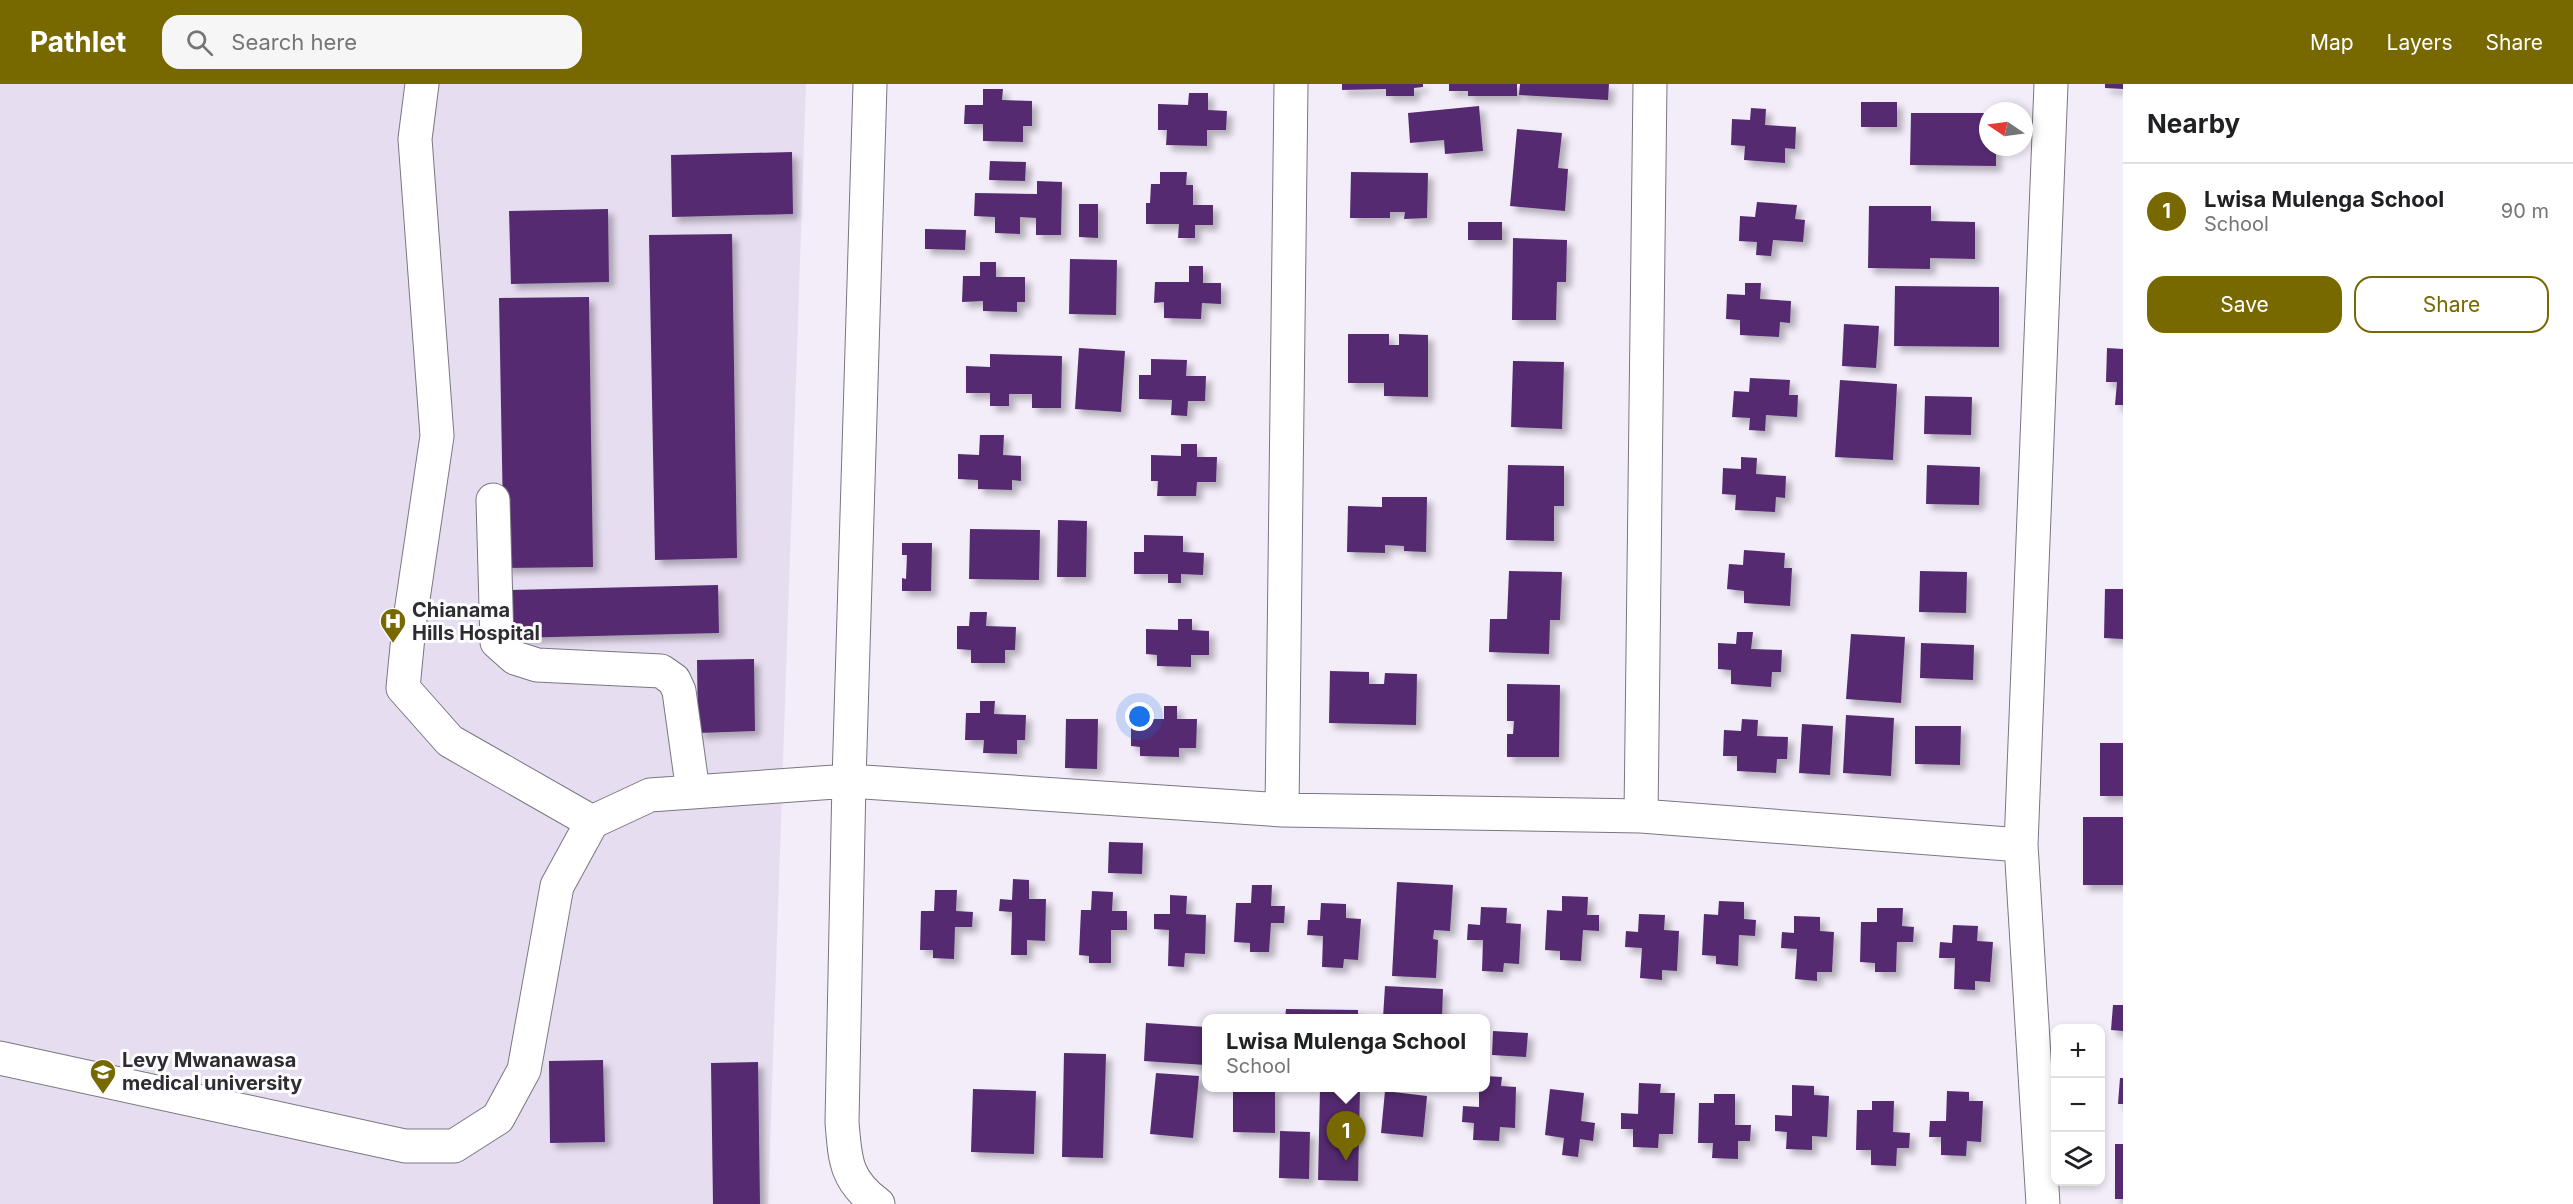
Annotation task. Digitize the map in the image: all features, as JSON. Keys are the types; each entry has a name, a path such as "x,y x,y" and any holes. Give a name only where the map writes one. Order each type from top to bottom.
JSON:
{"street":[{"path":"422,84 415,139 437,436 409,626 403,688 450,741 592,822"},
{"path":"870,84 849,782 842,1122 846,1161 861,1192 878,1204"},
{"path":"1282,810 1291,84"},
{"path":"1641,816 1650,84"},
{"path":"2043,1204 2021,845 2051,84"},
{"path":"493,500 497,642 515,658 537,665 661,671 674,680 679,691 693,792"},
{"path":"0,1058 405,1146 454,1146 498,1118 524,1070 557,886 592,822 650,795 849,782 1282,810 1641,816 2021,845"}],"shaded area":[{"name":"Chianama Hills Hospital","path":"0,84 806,84 768,1204 0,1204"}],"building":[{"path":"1342,84 1423,84 1423,87 1414,88 1414,96 1386,96 1386,89 1342,90"},
{"path":"1449,84 1517,84 1517,96 1468,96 1468,91 1449,91"},
{"path":"1520,84 1609,84 1608,100 1519,95"},
{"path":"2105,84 2123,84 2123,89 2105,88"},
{"path":"983,89 1003,89 1002,100 1032,101 1032,126 1023,126 1023,142 983,141 983,124 964,124 965,105 983,105"},
{"path":"1189,93 1208,93 1208,110 1227,111 1226,130 1207,130 1207,146 1166,145 1167,130 1158,130 1158,104 1188,105"},
{"path":"1861,102 1897,102 1897,127 1861,127"},
{"path":"1479,106 1483,151 1445,154 1444,140 1410,143 1408,113"},
{"path":"1751,108 1766,109 1765,125 1796,127 1795,149 1785,148 1785,163 1744,160 1745,146 1731,145 1732,119 1750,120"},
{"path":"1911,113 1979,113 1979,156 1996,156 1996,166 1910,165"},
{"path":"1517,129 1562,133 1558,168 1568,169 1565,211 1510,206"},
{"path":"792,152 793,214 672,217 671,155"},
{"path":"990,161 1026,162 1025,181 989,180"},
{"path":"1160,172 1187,172 1186,185 1193,185 1193,205 1213,205 1213,225 1195,225 1195,238 1178,238 1179,224 1146,224 1146,203 1150,203 1151,184 1160,184"},
{"path":"1351,172 1428,173 1427,218 1404,219 1405,212 1390,212 1390,218 1350,218"},
{"path":"1037,181 1062,182 1061,235 1036,235 1036,218 1020,217 1020,234 995,233 995,217 974,216 975,193 1037,194"},
{"path":"1757,202 1797,205 1795,219 1805,220 1803,242 1773,240 1771,256 1756,255 1757,242 1739,241 1740,216 1755,217"},
{"path":"1079,204 1098,204 1098,238 1079,237"},
{"path":"1869,206 1931,206 1931,221 1975,222 1975,259 1930,258 1930,269 1868,268"},
{"path":"608,209 609,282 511,284 509,211"},
{"path":"1468,222 1502,222 1502,240 1468,240"},
{"path":"925,229 966,230 965,250 925,249"},
{"path":"732,234 737,558 655,560 649,235"},
{"path":"1513,238 1567,240 1566,282 1557,282 1556,320 1512,320"},
{"path":"1070,259 1117,260 1116,315 1069,314"},
{"path":"980,262 996,262 996,277 1025,277 1025,302 1017,302 1017,312 983,311 983,301 962,302 963,276 980,276"},
{"path":"1189,266 1203,266 1203,283 1221,283 1221,304 1202,303 1201,319 1164,318 1164,302 1154,303 1155,282 1189,282"},
{"path":"1745,283 1761,283 1760,299 1791,301 1790,323 1780,322 1779,337 1740,335 1740,320 1726,319 1727,294 1745,295"},
{"path":"1895,286 1999,287 1999,347 1894,346"},
{"path":"589,297 593,567 504,568 499,298"},
{"path":"1844,324 1879,326 1876,368 1842,366"},
{"path":"1348,334 1389,334 1389,345 1399,345 1399,334 1428,335 1428,397 1384,396 1384,383 1348,383"},
{"path":"1079,348 1125,351 1121,412 1075,409"},
{"path":"2107,348 2123,349 2123,405 2115,405 2117,382 2106,382"},
{"path":"990,354 1062,356 1061,408 1032,408 1032,394 1009,394 1009,406 990,406 990,393 966,393 966,366 990,367"},
{"path":"1151,359 1187,360 1186,376 1206,376 1205,401 1188,401 1187,416 1171,415 1172,400 1139,399 1139,375 1151,375"},
{"path":"1513,361 1564,362 1562,429 1511,427"},
{"path":"1750,378 1790,380 1789,395 1798,395 1797,417 1766,415 1765,431 1749,430 1750,418 1732,417 1734,391 1749,392"},
{"path":"1840,380 1897,384 1893,460 1835,457"},
{"path":"1925,396 1972,397 1971,435 1924,434"},
{"path":"980,435 1004,435 1003,455 1021,456 1021,481 1012,480 1012,490 978,489 978,480 958,479 958,454 979,455"},
{"path":"1181,444 1197,444 1197,457 1217,457 1216,482 1197,482 1196,496 1157,496 1158,481 1151,481 1151,455 1181,456"},
{"path":"1741,457 1757,458 1756,474 1786,476 1785,498 1776,497 1775,512 1735,510 1736,495 1722,494 1723,468 1741,469"},
{"path":"1508,465 1564,466 1564,506 1554,506 1554,541 1506,540"},
{"path":"1927,465 1980,467 1979,505 1926,504"},
{"path":"1382,497 1427,497 1426,552 1404,551 1404,546 1385,545 1385,553 1347,552 1348,506 1382,507"},
{"path":"1058,520 1087,521 1086,577 1057,577"},
{"path":"970,529 1040,530 1039,580 969,579"},
{"path":"1144,535 1183,536 1183,552 1204,553 1203,575 1181,574 1181,583 1168,583 1168,574 1134,574 1134,552 1144,552"},
{"path":"902,543 932,543 931,591 902,591 902,578 906,579 907,555 902,555"},
{"path":"1744,550 1785,553 1784,568 1792,568 1790,606 1744,603 1744,591 1727,589 1729,564 1743,565"},
{"path":"1509,571 1562,572 1560,620 1550,620 1549,654 1489,652 1490,619 1507,619"},
{"path":"1920,571 1967,572 1966,613 1919,612"},
{"path":"718,585 719,633 512,638 511,590"},
{"path":"2105,589 2123,589 2123,639 2104,638"},
{"path":"970,612 987,612 986,626 1016,627 1015,650 1005,650 1005,663 971,663 971,650 957,649 957,626 969,626"},
{"path":"1178,619 1192,619 1192,630 1209,631 1209,655 1191,655 1191,667 1157,666 1157,655 1146,654 1146,629 1178,630"},
{"path":"1737,632 1753,632 1751,649 1782,650 1781,672 1772,672 1771,687 1731,684 1731,670 1718,669 1718,643 1736,644"},
{"path":"1851,634 1905,637 1901,703 1846,699"},
{"path":"1921,643 1974,645 1973,680 1920,678"},
{"path":"754,659 755,731 698,733 697,660"},
{"path":"1330,671 1369,672 1369,684 1384,684 1385,673 1417,674 1416,725 1329,723"},
{"path":"1507,684 1560,685 1559,757 1507,757 1507,734 1513,734 1514,721 1507,721"},
{"path":"980,701 995,701 994,714 1026,715 1025,740 1017,740 1017,754 983,753 984,740 965,740 966,713 980,713"},
{"path":"1164,706 1177,706 1177,719 1197,719 1196,748 1179,748 1179,757 1140,756 1140,747 1131,746 1131,719 1164,719"},
{"path":"1846,715 1894,718 1891,776 1843,773"},
{"path":"1066,719 1098,719 1097,769 1065,768"},
{"path":"1742,719 1758,720 1757,736 1788,737 1787,759 1777,759 1776,773 1737,771 1737,756 1723,756 1724,730 1741,731"},
{"path":"1802,724 1833,726 1830,775 1799,773"},
{"path":"1915,726 1961,726 1960,765 1915,764"},
{"path":"2100,743 2123,743 2123,796 2100,796"},
{"path":"2083,817 2123,817 2123,885 2083,885"},
{"path":"1109,842 1143,843 1142,874 1108,873"},
{"path":"1013,879 1029,880 1029,899 1046,899 1045,941 1027,940 1027,955 1011,955 1012,912 999,911 1000,899 1012,900"},
{"path":"1397,882 1453,885 1450,931 1434,930 1433,939 1438,940 1436,978 1392,976"},
{"path":"1252,885 1272,885 1271,906 1285,906 1284,923 1271,923 1269,952 1250,952 1250,943 1234,942 1236,903 1251,903"},
{"path":"935,890 957,890 956,911 973,912 972,927 955,927 954,959 933,958 933,950 920,950 921,911 934,911"},
{"path":"1092,891 1113,892 1112,911 1127,911 1127,930 1111,930 1111,963 1089,963 1089,956 1079,955 1081,910 1091,910"},
{"path":"1170,895 1187,896 1186,914 1206,915 1205,954 1185,953 1184,967 1168,966 1169,930 1154,929 1154,914 1170,914"},
{"path":"1562,896 1588,897 1587,915 1599,915 1599,931 1583,930 1581,961 1560,960 1560,951 1545,950 1547,910 1562,911"},
{"path":"1719,901 1744,902 1744,919 1756,920 1755,936 1739,935 1738,966 1716,964 1716,956 1702,955 1704,914 1718,915"},
{"path":"1321,903 1346,904 1346,918 1361,919 1358,960 1344,959 1343,968 1322,967 1323,936 1307,935 1308,920 1320,920"},
{"path":"1481,907 1507,908 1506,923 1521,924 1519,964 1504,963 1503,972 1482,971 1483,940 1467,940 1468,924 1480,925"},
{"path":"1877,908 1903,908 1902,926 1914,927 1913,942 1897,942 1896,972 1875,972 1875,963 1860,962 1861,922 1877,922"},
{"path":"1639,914 1665,915 1664,930 1679,931 1677,971 1662,970 1662,980 1640,978 1642,948 1625,947 1626,931 1638,932"},
{"path":"1794,916 1820,917 1820,931 1834,932 1832,972 1817,972 1817,981 1795,979 1797,949 1781,948 1782,932 1794,933"},
{"path":"1953,925 1978,926 1977,941 1993,942 1990,982 1975,981 1975,990 1954,989 1955,958 1939,958 1940,942 1952,943"},
{"path":"1385,986 1443,989 1442,1014 1383,1014"},
{"path":"2113,1005 2123,1005 2123,1031 2111,1030"},
{"path":"1286,1009 1358,1010 1358,1014 1285,1014"},
{"path":"1146,1023 1202,1027 1202,1065 1144,1061"},
{"path":"1493,1031 1528,1033 1526,1057 1492,1055"},
{"path":"1064,1053 1106,1054 1103,1158 1062,1157"},
{"path":"603,1060 605,1142 550,1143 549,1061"},
{"path":"758,1062 760,1204 713,1204 711,1063"},
{"path":"1156,1073 1199,1076 1193,1138 1150,1134"},
{"path":"1490,1076 1502,1077 1501,1086 1516,1087 1515,1128 1500,1127 1499,1141 1473,1140 1474,1123 1462,1122 1463,1106 1479,1107 1479,1092 1490,1092"},
{"path":"2120,1078 2123,1078 2123,1104 2118,1104"},
{"path":"1639,1083 1661,1084 1660,1093 1675,1093 1673,1134 1659,1134 1658,1148 1633,1147 1633,1129 1621,1129 1621,1113 1638,1114"},
{"path":"1792,1085 1814,1086 1814,1095 1829,1096 1827,1137 1812,1136 1812,1150 1786,1149 1787,1132 1775,1131 1775,1115 1792,1116"},
{"path":"973,1089 1036,1091 1034,1154 971,1152"},
{"path":"1550,1089 1584,1093 1581,1121 1595,1123 1593,1141 1580,1139 1578,1157 1562,1155 1564,1138 1545,1135"},
{"path":"1947,1091 1969,1092 1969,1101 1983,1101 1981,1142 1967,1141 1966,1156 1941,1155 1941,1137 1929,1137 1930,1121 1946,1121"},
{"path":"1233,1092 1275,1092 1275,1133 1233,1132"},
{"path":"1320,1092 1360,1092 1358,1181 1318,1180"},
{"path":"1385,1092 1427,1096 1423,1137 1381,1133"},
{"path":"1714,1094 1735,1094 1735,1125 1751,1125 1750,1141 1738,1141 1738,1159 1712,1158 1713,1143 1698,1143 1699,1103 1714,1103"},
{"path":"1872,1101 1894,1101 1893,1132 1910,1133 1909,1148 1897,1148 1896,1166 1871,1165 1871,1150 1856,1150 1857,1110 1872,1110"},
{"path":"1280,1131 1310,1132 1309,1179 1279,1178"},
{"path":"2115,1144 2123,1144 2123,1199 2115,1199"}],"place":[{"name":"Chianama Hills Hospital","path":"393,644"},
{"name":"Levy Mwanawasa medical university","path":"103,1095"},
{"name":"Lwisa Mulenga School","path":"1346,1161"}]}
